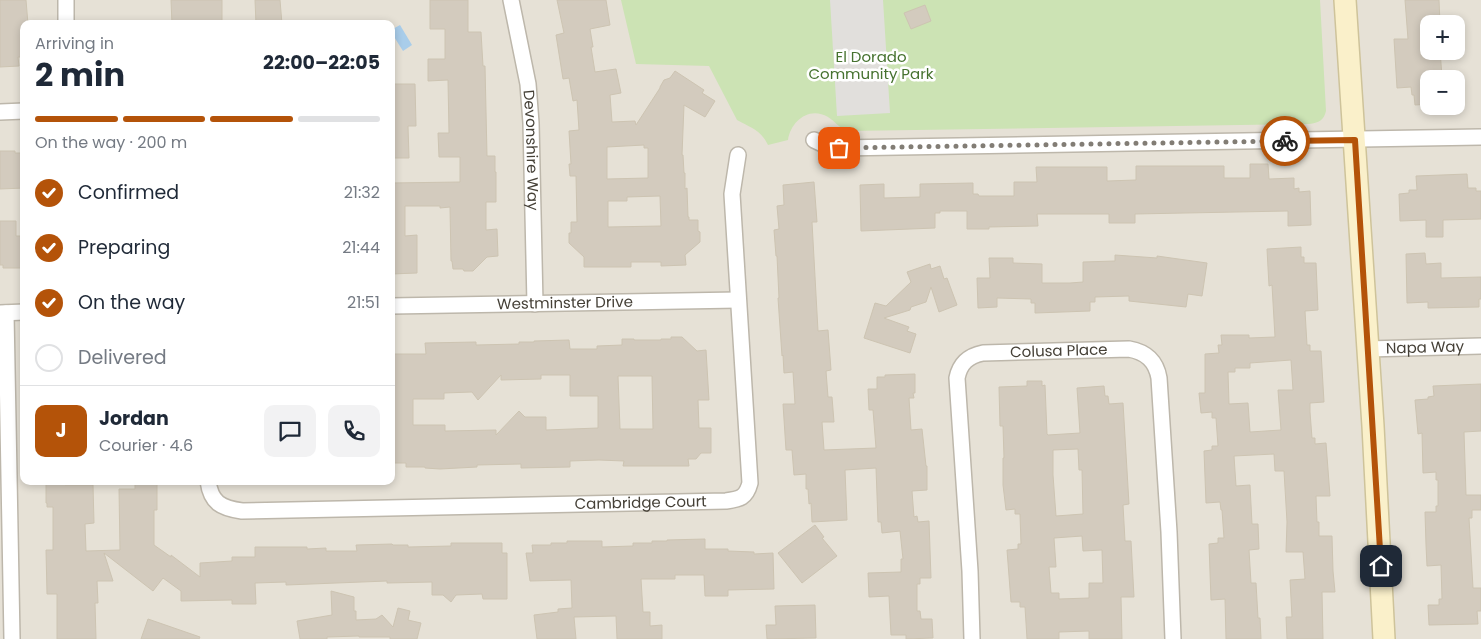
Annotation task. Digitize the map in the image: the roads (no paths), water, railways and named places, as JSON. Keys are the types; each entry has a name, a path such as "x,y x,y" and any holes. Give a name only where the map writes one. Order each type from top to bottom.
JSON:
{"street":[{"path":"66,0 66,20"},
{"name":"Devonshire Way","path":"511,0 528,84 531,124 535,304"},
{"path":"1345,0 1379,530 1384,639"},
{"path":"0,112 20,111"},
{"path":"814,140 830,147 839,148 1481,137"},
{"name":"Cambridge Court","path":"209,485 212,496 217,503 230,509 242,511 716,502 735,500 744,496 748,491 750,483 732,194 738,156"},
{"name":"Westminster Drive","path":"395,306 738,300"},
{"path":"12,639 5,512 3,313 20,312"},
{"name":"Napa Way","path":"1367,349 1481,346"},
{"name":"Colusa Place","path":"972,639 957,378 961,366 970,356 983,353 1129,349 1141,352 1150,358 1156,367 1159,378 1173,639"}],"water":[{"path":"400,25 412,45 403,51 395,38 395,28"}],"park label":[{"name":"El Dorado Community Park","path":"871,66"}]}
